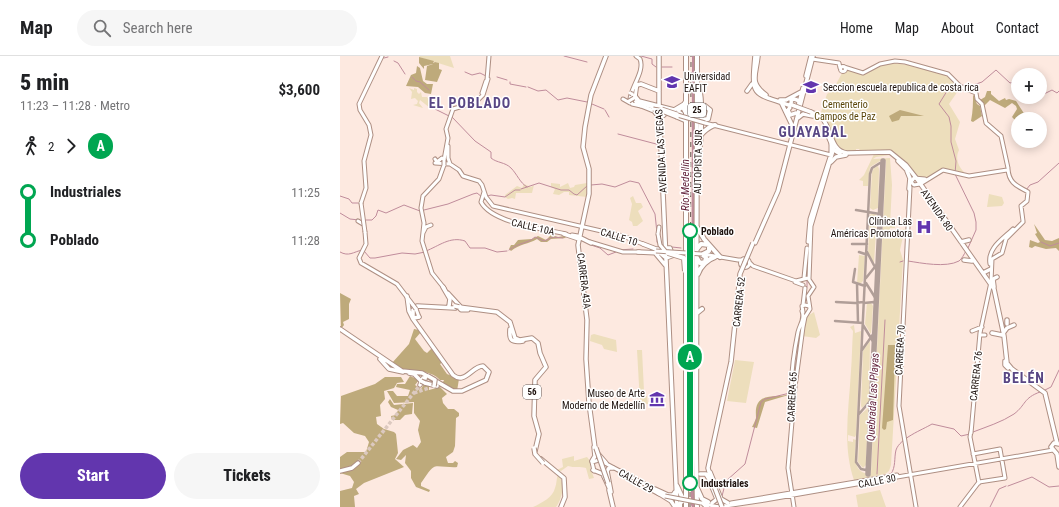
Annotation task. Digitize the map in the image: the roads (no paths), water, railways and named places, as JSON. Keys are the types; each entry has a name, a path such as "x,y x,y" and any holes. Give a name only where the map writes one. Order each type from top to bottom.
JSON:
{"highway":[{"name":"25","path":"687,507 685,344 686,277 684,256 685,121 688,56"},
{"name":"25","path":"687,507 688,56"},
{"name":"AUTOPISTA SUR","path":"697,56 697,488 703,504"},
{"name":"AUTOPISTA SUR","path":"697,56 699,88 697,163 698,286 696,454 703,504"},
{"path":"684,79 686,85"},
{"path":"699,88 704,105 710,110 707,120 703,122"},
{"path":"697,163 700,138 700,112 704,105"},
{"path":"700,112 704,105"},
{"path":"700,138 701,134 711,124 711,108 704,105"},
{"path":"679,116 678,110 682,107 684,110 685,121"},
{"path":"703,122 711,124"},
{"path":"700,126 703,131 711,124"},
{"path":"684,155 685,146"},
{"path":"685,178 688,189"},
{"path":"696,181 698,186"},
{"path":"684,204 685,212"},
{"path":"697,227 702,237 718,257 711,259 700,268 698,275"},
{"path":"697,258 700,263 705,262 706,257 702,254 709,251 709,245 701,244 698,249"},
{"path":"664,252 684,258 686,277"},
{"path":"697,296 702,300"},
{"path":"697,313 702,309"},
{"path":"686,398 688,382"},
{"path":"696,454 697,443"},
{"path":"686,446 688,459"},
{"path":"676,488 682,498"},
{"path":"697,488 703,504"},
{"path":"678,507 682,498 681,490 686,493"}],"main road":[{"path":"363,94 378,67 382,56"},
{"path":"366,233 362,212 362,202 366,188 364,165 371,133 369,124 359,106 363,94 382,56"},
{"path":"463,106 480,98 487,86 488,56"},
{"name":"CARRERA 43A","path":"607,56 592,98 586,128 585,148 590,171 589,198 580,237 580,250 589,320 587,359 594,440 600,463 608,482"},
{"path":"630,101 637,84 640,58 636,56"},
{"name":"AVENIDA LAS VEGAS","path":"660,56 659,110 664,252"},
{"name":"AVENIDA LAS VEGAS","path":"660,56 659,110 667,241 664,252"},
{"path":"747,91 752,82 756,56"},
{"path":"756,56 754,84 758,92 817,116"},
{"path":"812,58 863,73 874,66 891,61 905,62 951,76 960,87 976,93 977,99 982,103 986,123 1001,136 1007,169 1011,181 1021,190 1028,192 1027,202 1021,206 1022,222 1000,239 989,257 991,284"},
{"name":"CARRERA 52","path":"790,144 796,113 812,58"},
{"name":"CARRERA 52","path":"755,240 767,218 779,184 812,58"},
{"path":"484,92 488,79"},
{"path":"480,98 488,79"},
{"path":"752,82 754,89 759,94 780,101 786,100 802,91"},
{"path":"637,84 641,84 659,91"},
{"path":"637,84 632,94 635,102 639,104"},
{"path":"630,101 630,97 637,84"},
{"path":"632,94 638,100 659,110 679,116 685,121"},
{"path":"639,104 632,104 624,99 703,122"},
{"path":"796,113 792,115 788,113 788,109 791,106 793,99 796,99 799,102"},
{"path":"802,99 804,108 817,116 823,122 834,147 831,162 812,218 808,256 803,278 803,305 808,306 808,296 814,287 809,279 808,256 809,222 834,147"},
{"path":"659,110 675,110 684,104 686,100"},
{"path":"780,101 792,125"},
{"path":"476,102 454,109 450,115 446,129 448,159 450,164 464,176 480,182 484,196"},
{"path":"659,110 703,122"},
{"path":"797,119 803,114 817,116"},
{"path":"711,124 831,155"},
{"path":"424,225 422,213 423,196 439,179 448,141"},
{"name":"AVENIDA 80","path":"834,147 846,155 888,153 904,167 928,194 960,239 972,261 991,284"},
{"name":"AVENIDA 80","path":"834,147 846,153 890,152 906,165 991,284 1003,326 1008,364 1042,392"},
{"path":"831,162 836,157 846,155"},
{"path":"444,160 442,158 438,162 435,162 438,166 450,164"},
{"path":"904,167 918,183 943,170 970,176 1007,169"},
{"path":"908,173 909,190"},
{"name":"CARRERA 70","path":"905,441 900,400 909,190 918,183"},
{"name":"CARRERA 52","path":"710,469 710,454 733,365 740,274 779,184"},
{"name":"CALLE 10","path":"484,196 490,204 496,207 632,239 643,244"},
{"name":"CALLE 10A","path":"484,196 481,202 487,212 512,222 564,234"},
{"path":"362,202 366,233 366,244 359,258 362,265 397,284 407,296 420,317"},
{"path":"362,212 358,221 364,222"},
{"path":"422,213 425,223 422,237 432,273 450,299 449,306"},
{"path":"498,216 500,221"},
{"path":"422,237 426,227 431,225"},
{"path":"659,226 658,234 660,245 664,252 666,265 670,376 678,507"},
{"path":"991,284 993,256 1002,253 1005,240 1013,230"},
{"path":"564,234 580,237 591,243 618,251 664,252"},
{"path":"960,239 970,240"},
{"path":"643,244 664,252 684,256 702,254 738,260 747,259 753,266 780,276 796,281 803,278 809,279"},
{"path":"664,252 666,265"},
{"path":"656,489 670,496 673,495 676,488 664,252"},
{"path":"906,256 910,262 906,266"},
{"name":"CARRERA 70","path":"906,256 904,264 898,403 916,507"},
{"path":"718,257 741,264 742,267 752,267 804,286 810,292"},
{"path":"741,264 742,260"},
{"path":"964,260 972,261"},
{"path":"748,267 750,263"},
{"path":"984,275 991,270"},
{"path":"992,291 993,279 998,277"},
{"path":"443,288 458,307"},
{"name":"CARRERA 76","path":"979,484 970,434 982,327 992,291"},
{"path":"449,295 459,309 473,310"},
{"path":"407,296 413,317 455,377 464,377 481,366 486,367 489,372 485,381 459,392 432,384 423,379"},
{"path":"414,307 421,304 449,306 484,310 498,314 509,322 511,334 516,341"},
{"name":"CARRERA 65","path":"792,494 787,466 794,407 792,391 798,333 803,318 803,305"},
{"path":"340,330 396,367 449,391 461,392 489,379 491,374 487,366 477,365 463,376 457,376 413,317 412,311 417,306 458,307"},
{"name":"CARRERA 65","path":"793,507 788,466 795,404 795,387 802,332 810,309 808,306"},
{"path":"413,317 414,307"},
{"name":"CARRERA 52","path":"710,469 722,399 728,375 737,310"},
{"path":"802,311 808,312"},
{"path":"413,317 420,317"},
{"name":"CARRERA 76","path":"970,434 984,320"},
{"path":"1003,326 994,332 1003,326 1014,325 1006,328 1003,326"},
{"name":"AVENIDA 80","path":"1003,326 1005,361 1008,368 1042,392"},
{"path":"972,331 982,327"},
{"path":"340,330 368,351 377,355 386,367 398,372 414,374 432,384"},
{"name":"56","path":"516,341 531,338 536,340 540,354 546,365 546,370 535,380 534,416 539,434 534,452"},
{"name":"56","path":"516,341 530,339 534,341 545,365 543,370 535,377 533,382 532,418 537,434 534,452"},
{"path":"386,367 392,367 389,363"},
{"path":"396,367 393,367 393,369 398,372"},
{"path":"423,379 436,380 432,384"},
{"path":"1042,392 1059,462"},
{"path":"789,396 793,397"},
{"path":"594,440 595,455 592,461 593,470 604,475 610,490"},
{"path":"594,440 599,454 606,463"},
{"path":"1056,447 1059,467"},
{"name":"CALLE 30","path":"703,504 723,506 911,474 1056,447"},
{"name":"CARRERA 43A","path":"596,448 608,482 614,507"},
{"path":"961,507 979,484 1005,478 1000,448 974,454"},
{"path":"534,452 543,463 560,475 563,480 564,496 560,507"},
{"path":"534,452 543,463"},
{"path":"534,452 564,478 565,497 560,507"},
{"name":"CALLE 29","path":"592,461 598,460 606,463 656,489 665,496"},
{"name":"CALLE 29","path":"600,463 601,468 598,471 595,470 592,465 594,462 599,461 658,494 682,498 703,504"},
{"path":"340,472 352,468 358,463"},
{"path":"610,490 607,471 609,468 613,468"},
{"path":"710,469 707,472 701,472 706,474 713,482 724,499 723,506"},
{"path":"710,469 717,499"},
{"path":"710,469 713,482 723,506"},
{"path":"961,507 979,484"},
{"path":"658,494 671,501 678,507"},
{"name":"CALLE 30","path":"703,504 723,506 741,500 792,494"},
{"path":"703,504 716,502 717,499"},
{"path":"717,499 720,501 724,499"}],"waterway":[{"path":"564,56 587,62"},
{"path":"641,56 652,59 652,64 656,67"},
{"path":"384,58 388,57"},
{"path":"394,61 398,63 405,74"},
{"path":"662,67 672,67"},
{"path":"962,85 970,86 982,82 996,70 1011,83"},
{"path":"465,72 472,75 480,73 486,76"},
{"path":"412,77 429,90"},
{"path":"497,77 507,80"},
{"path":"510,82 510,84 526,87"},
{"path":"528,87 538,91 546,90 558,100 567,98 587,102"},
{"path":"960,87 957,90 947,91 939,104 949,117 951,126 951,142 956,161 955,174 974,213 976,222 976,230 968,248"},
{"path":"1047,92 1052,90 1057,93 1059,91"},
{"path":"432,102 435,109 449,116"},
{"path":"592,104 604,109"},
{"path":"605,110 609,117"},
{"path":"452,117 475,141 491,152 491,158 509,166 527,187"},
{"path":"618,134 660,145"},
{"path":"1026,190 1030,185 1038,182 1059,163"},
{"path":"591,185 602,184 615,187 630,181 639,183 655,214 657,233"},
{"path":"521,189 539,183 561,190 569,190 577,195 587,186"},
{"path":"487,196 491,195 505,197 515,190 520,190"},
{"path":"424,210 448,204 477,193 482,197"},
{"path":"340,196 349,199 352,203 358,203"},
{"path":"366,220 372,220 376,216 378,210 386,213 404,205 420,211"},
{"path":"340,213 350,219 359,220"},
{"path":"657,236 657,242"},
{"path":"509,250 535,237 544,241 553,237 563,238"},
{"path":"426,251 445,242 454,240 465,241 470,248 485,248 497,252 507,251"},
{"path":"1041,242 1050,246 1059,243"},
{"path":"591,245 600,248 608,255 616,252"},
{"path":"672,247 681,248"},
{"path":"619,250 633,249"},
{"path":"340,252 349,254 362,250"},
{"path":"364,251 370,258 402,253 415,254 425,252"},
{"path":"908,261 941,265 954,263 959,261 966,251"},
{"path":"807,275 808,258"},
{"path":"807,278 807,287"},
{"name":"Quebrada Las Playas","path":"877,474 885,320"},
{"path":"796,365 800,330"},
{"path":"793,386 795,369"},
{"path":"1043,391 1051,387 1059,370"},
{"path":"973,432 1009,417 1018,411 1027,399 1040,392"},
{"path":"722,496 726,481 745,464 761,402 765,399 790,393"},
{"path":"891,474 893,471 898,446 907,438 932,424 954,429 961,436 970,434"},
{"path":"1008,486 1032,477 1049,487 1059,486"},
{"path":"990,507 999,489 1006,486"}],"tunnel":[{"path":"358,463 420,385"},
{"path":"414,393 429,388"}],"railway":[{"path":"690,507 691,56"}],"metro line":[{"name":"A","path":"690,231 690,483"}],"place":[{"name":"Universidad EAFIT","path":"672,82"},
{"name":"Seccion escuela republica de costa rica","path":"811,87"},
{"name":"Clínica Las Américas Promotora","path":"924,227"},
{"name":"Poblado","path":"690,231"},
{"name":"Museo de Arte Moderno de Medellín","path":"657,399"},
{"name":"Industriales","path":"690,483"}],"district":[{"name":"EL POBLADO","path":"470,103"},
{"name":"GUAYABAL","path":"813,132"},
{"name":"BELÉN","path":"1024,378"}],"park label":[{"name":"Cementerio Campos de Paz","path":"845,110"}],"water label":[{"name":"Río Medellín","path":"685,185"}]}
